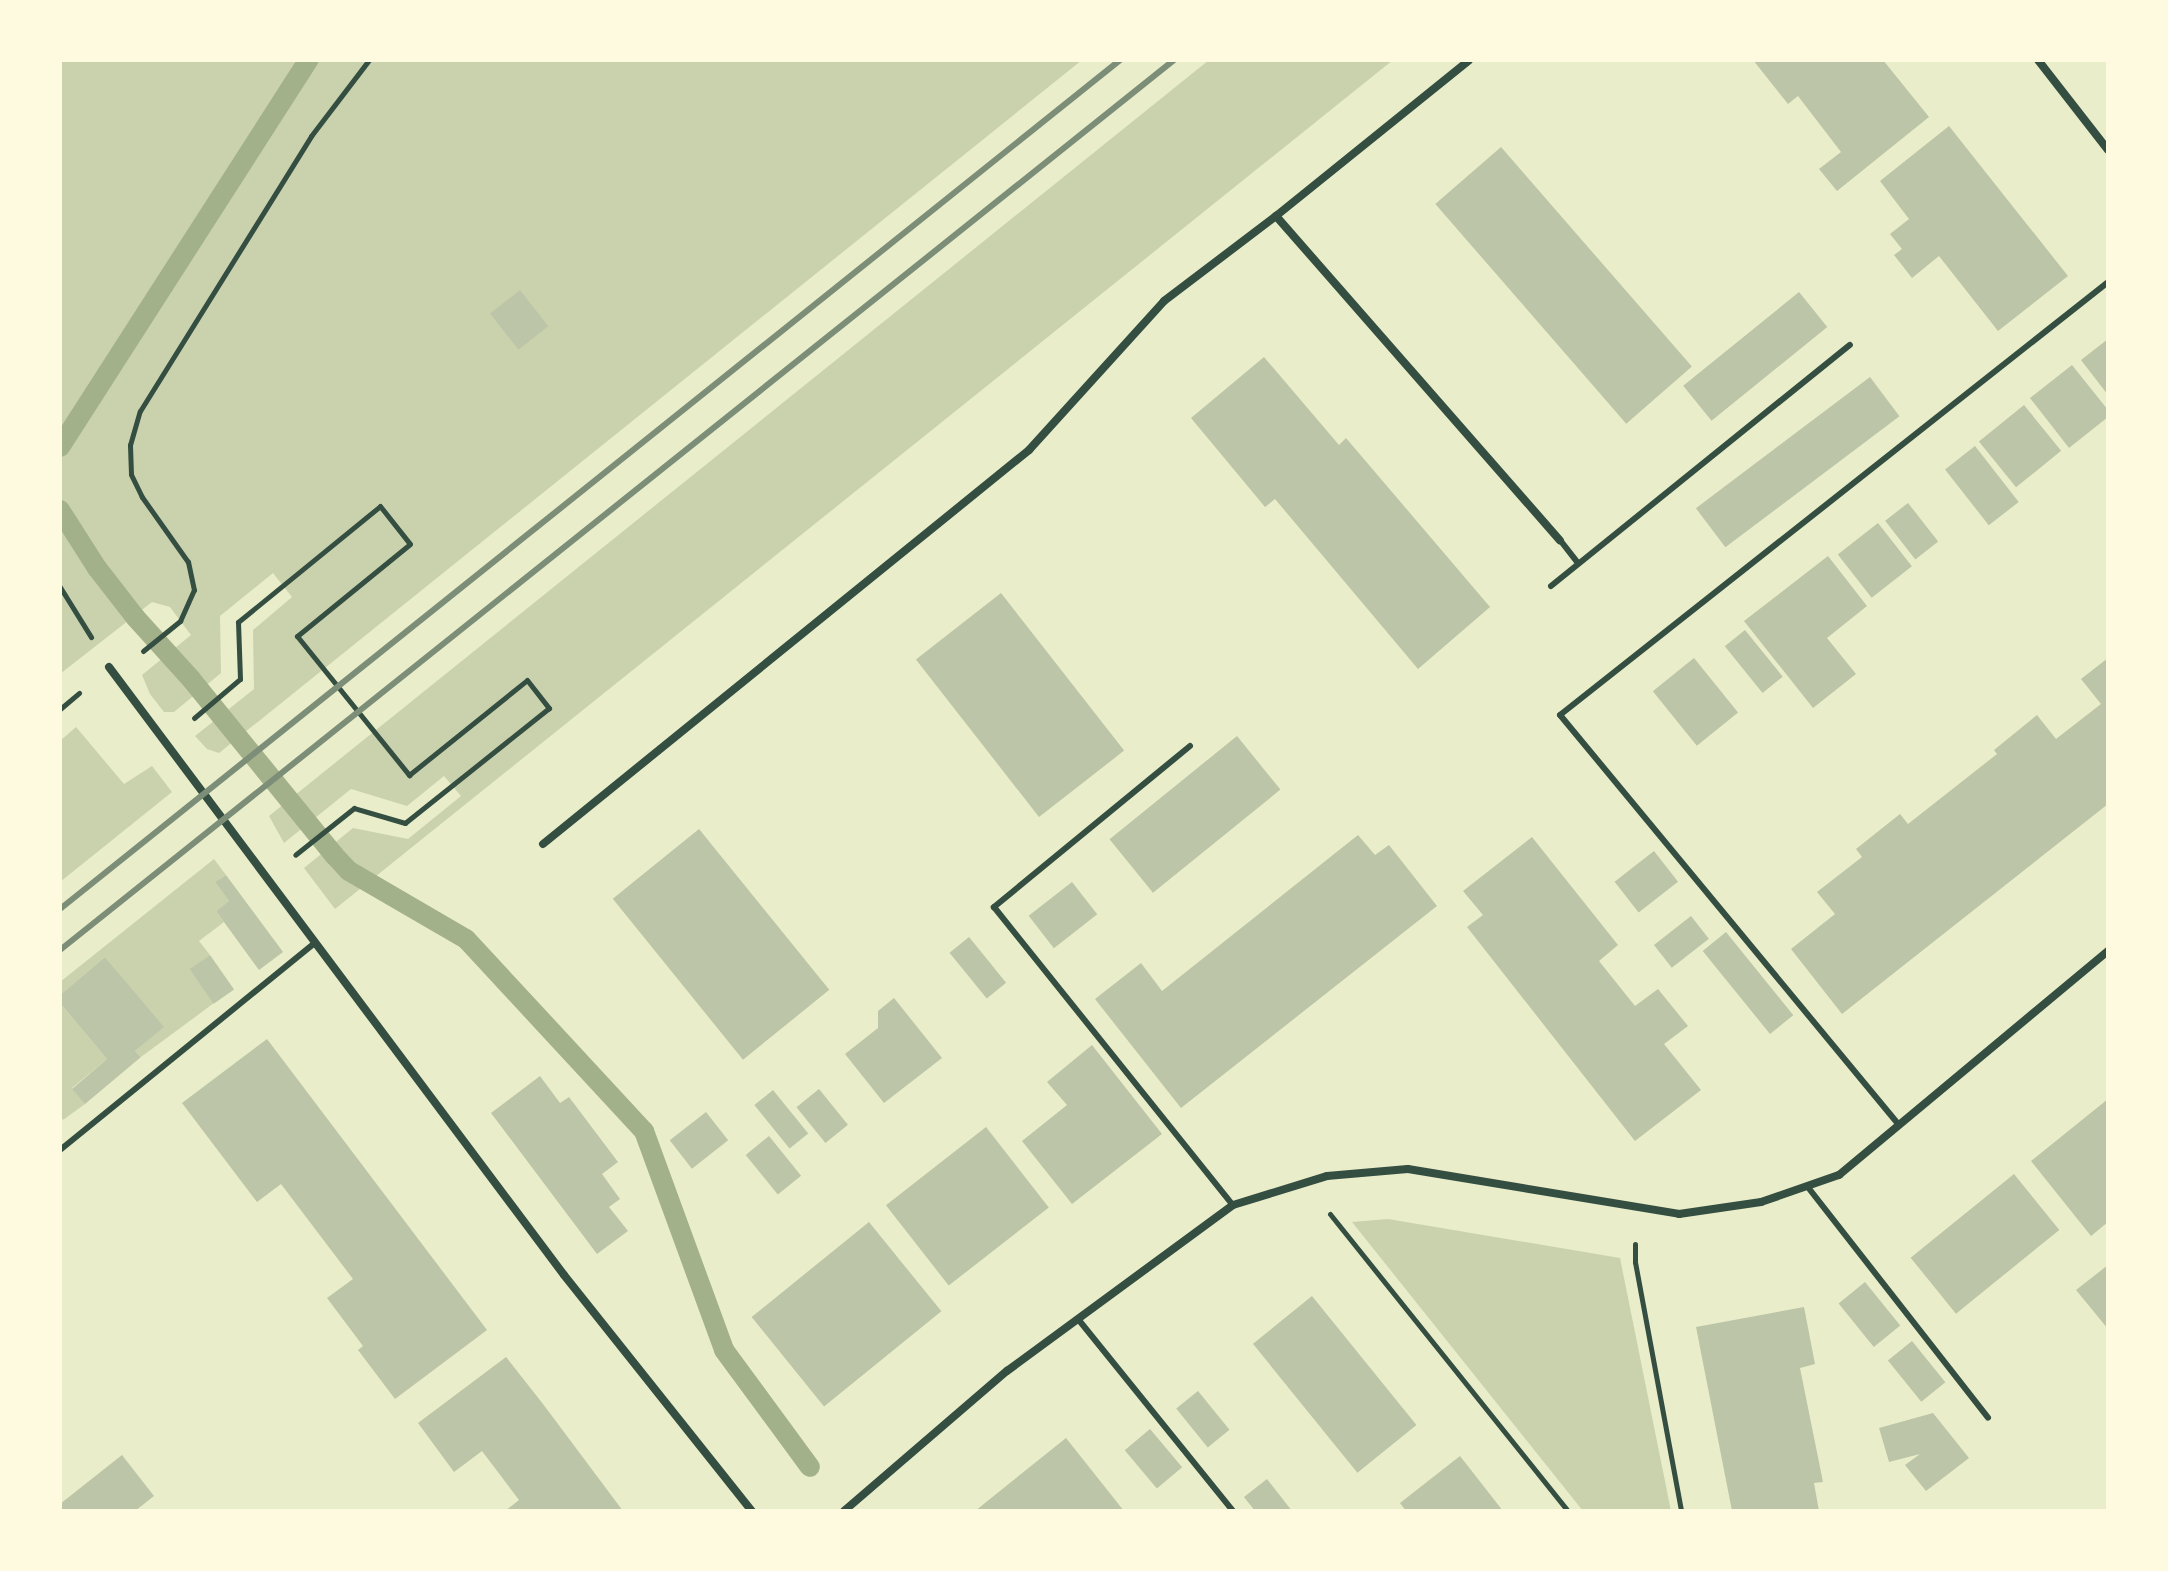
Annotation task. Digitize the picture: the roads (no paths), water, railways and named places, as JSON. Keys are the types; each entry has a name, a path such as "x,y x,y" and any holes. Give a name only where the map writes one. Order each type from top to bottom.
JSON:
{"street":[{"path":"543,844 1029,450 1164,301 1276,216 1469,60"},
{"path":"2038,60 2108,150"},
{"path":"1276,216 1560,540"},
{"path":"109,667 555,1263 752,1511"},
{"path":"844,1511 1007,1371 1233,1205 1327,1176 1408,1169 1679,1214 1761,1202 1839,1175 2108,951"}],"lane":[{"path":"1899,1125 1560,715 2108,282"},
{"path":"1551,586 1850,345"},
{"path":"1560,540 1578,563"},
{"path":"1190,746 994,907 1233,1205"},
{"path":"60,1150 315,943"},
{"path":"1807,1186 1988,1418"},
{"path":"1078,1319 1233,1511"}],"waterway":[{"path":"60,447 308,60"},
{"path":"60,510 97,568 135,617 191,679 349,871 466,939 644,1131 724,1350 810,1467"}],"railway":[{"path":"60,909 1120,60"},
{"path":"60,950 1174,60"}]}
